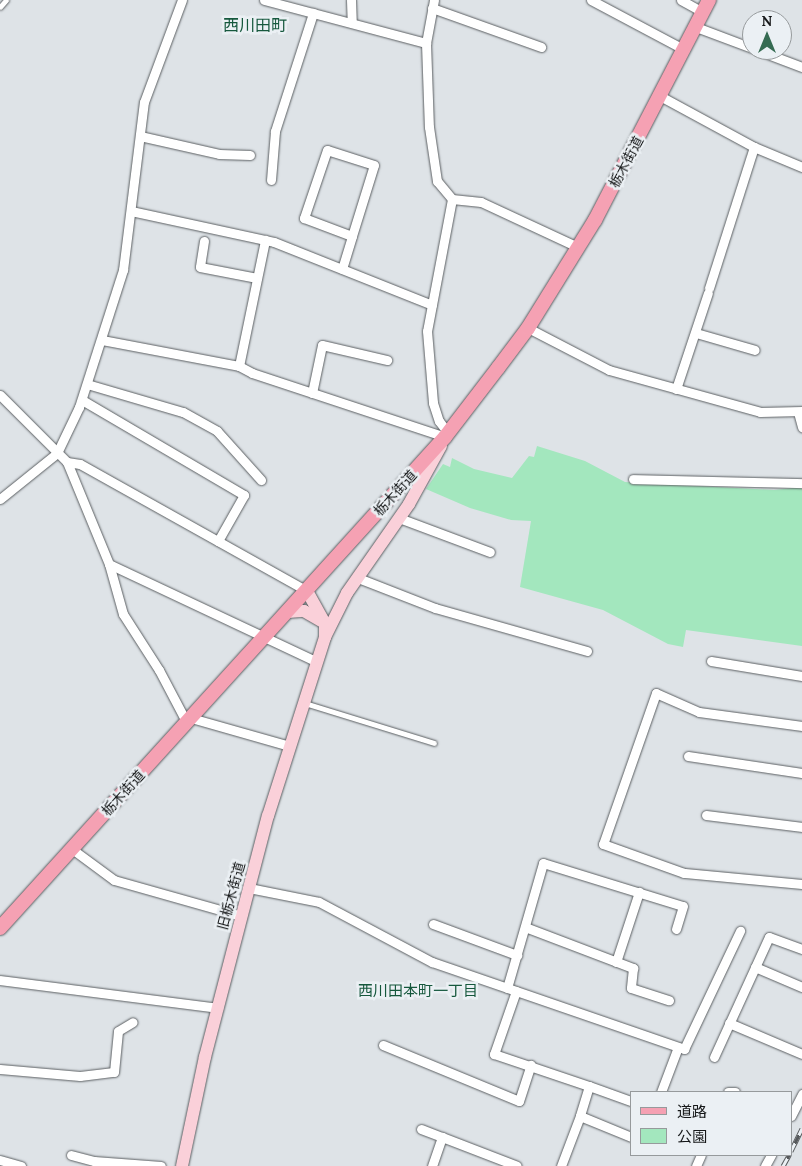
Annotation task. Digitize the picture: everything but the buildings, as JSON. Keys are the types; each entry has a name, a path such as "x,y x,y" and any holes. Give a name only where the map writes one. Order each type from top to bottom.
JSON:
{"main road":[{"name":"栃木街道","path":"0,928 447,435 528,328 578,247 685,50 706,6"},
{"name":"旧栃木街道","path":"182,1166 241,916 289,746 317,662 325,631 399,518 447,435"},
{"path":"325,631 344,589 391,520 399,518"},
{"path":"307,591 325,631"},
{"path":"288,612 304,611 325,631"}],"street":[{"path":"0,500 57,453 82,400 123,270 144,102 182,0"},
{"path":"264,0 426,43"},
{"path":"352,0 352,23"},
{"path":"591,0 685,50"},
{"path":"681,0 706,6"},
{"path":"540,47 433,4 426,43 429,127 437,182 452,199 481,202 578,247"},
{"path":"271,180 275,131 314,13"},
{"path":"696,27 742,44"},
{"path":"783,60 802,67"},
{"path":"660,96 754,146 802,167"},
{"path":"140,136 219,154 250,155"},
{"path":"676,389 696,333 754,146"},
{"path":"342,269 374,165 328,150 304,218 352,236"},
{"path":"447,435 439,421 433,403 427,331 452,199"},
{"path":"131,211 265,240 432,305"},
{"path":"239,366 265,240"},
{"path":"204,241 200,267 257,278"},
{"path":"528,328 610,370 760,412 800,412 802,427"},
{"path":"696,333 755,350"},
{"path":"102,340 239,366 312,393 447,435"},
{"path":"312,393 322,346 387,360"},
{"path":"87,384 183,412 218,431 261,480"},
{"path":"0,396 66,462 110,564 123,614 189,721 289,746"},
{"path":"82,400 244,495 218,541"},
{"path":"66,462 80,464 307,591"},
{"path":"633,479 802,483"},
{"path":"399,518 490,552"},
{"path":"110,564 317,662"},
{"path":"358,578 435,608 587,651"},
{"path":"711,661 802,676"},
{"path":"802,726 700,712 656,693 603,844 684,873 802,884"},
{"path":"688,756 802,772"},
{"path":"706,815 802,827"},
{"path":"72,849 114,880 190,904 241,916"},
{"path":"630,1101 531,1065 494,1054 512,989 517,955 543,863 683,906 676,929"},
{"path":"249,888 319,902 432,962 684,1049 740,931"},
{"path":"616,962 639,892"},
{"path":"432,924 517,955"},
{"path":"525,927 633,968 631,988 669,1000"},
{"path":"714,1056 769,937 802,949"},
{"path":"755,967 802,988"},
{"path":"0,980 218,1008"},
{"path":"0,1069 80,1076 114,1072 118,1031 133,1022"},
{"path":"729,1023 802,1054"},
{"path":"383,1045 520,1102 531,1065"},
{"path":"661,1091 678,1047"},
{"path":"562,1166 589,1086"},
{"path":"792,1113 802,1094"},
{"path":"580,1116 630,1137"},
{"path":"421,1130 518,1166"},
{"path":"432,1166 442,1138"},
{"path":"71,1155 94,1161 161,1166"},
{"path":"0,1160 21,1166"}],"lane":[{"path":"0,7 6,0"},
{"path":"303,702 434,743"}],"green space":[{"path":"537,446 585,461 625,482 774,490 802,487 802,646 686,630 683,647 668,644 603,610 520,587 531,521 511,520 470,508 426,489 443,464 450,467 452,458 474,469 512,478 529,456 534,457"}],"railway":[{"path":"792,1149 802,1128"},
{"path":"783,1166 788,1156"}],"district":[{"name":"西川田町","path":"255,25"},
{"name":"西川田本町一丁目","path":"418,991"}]}
